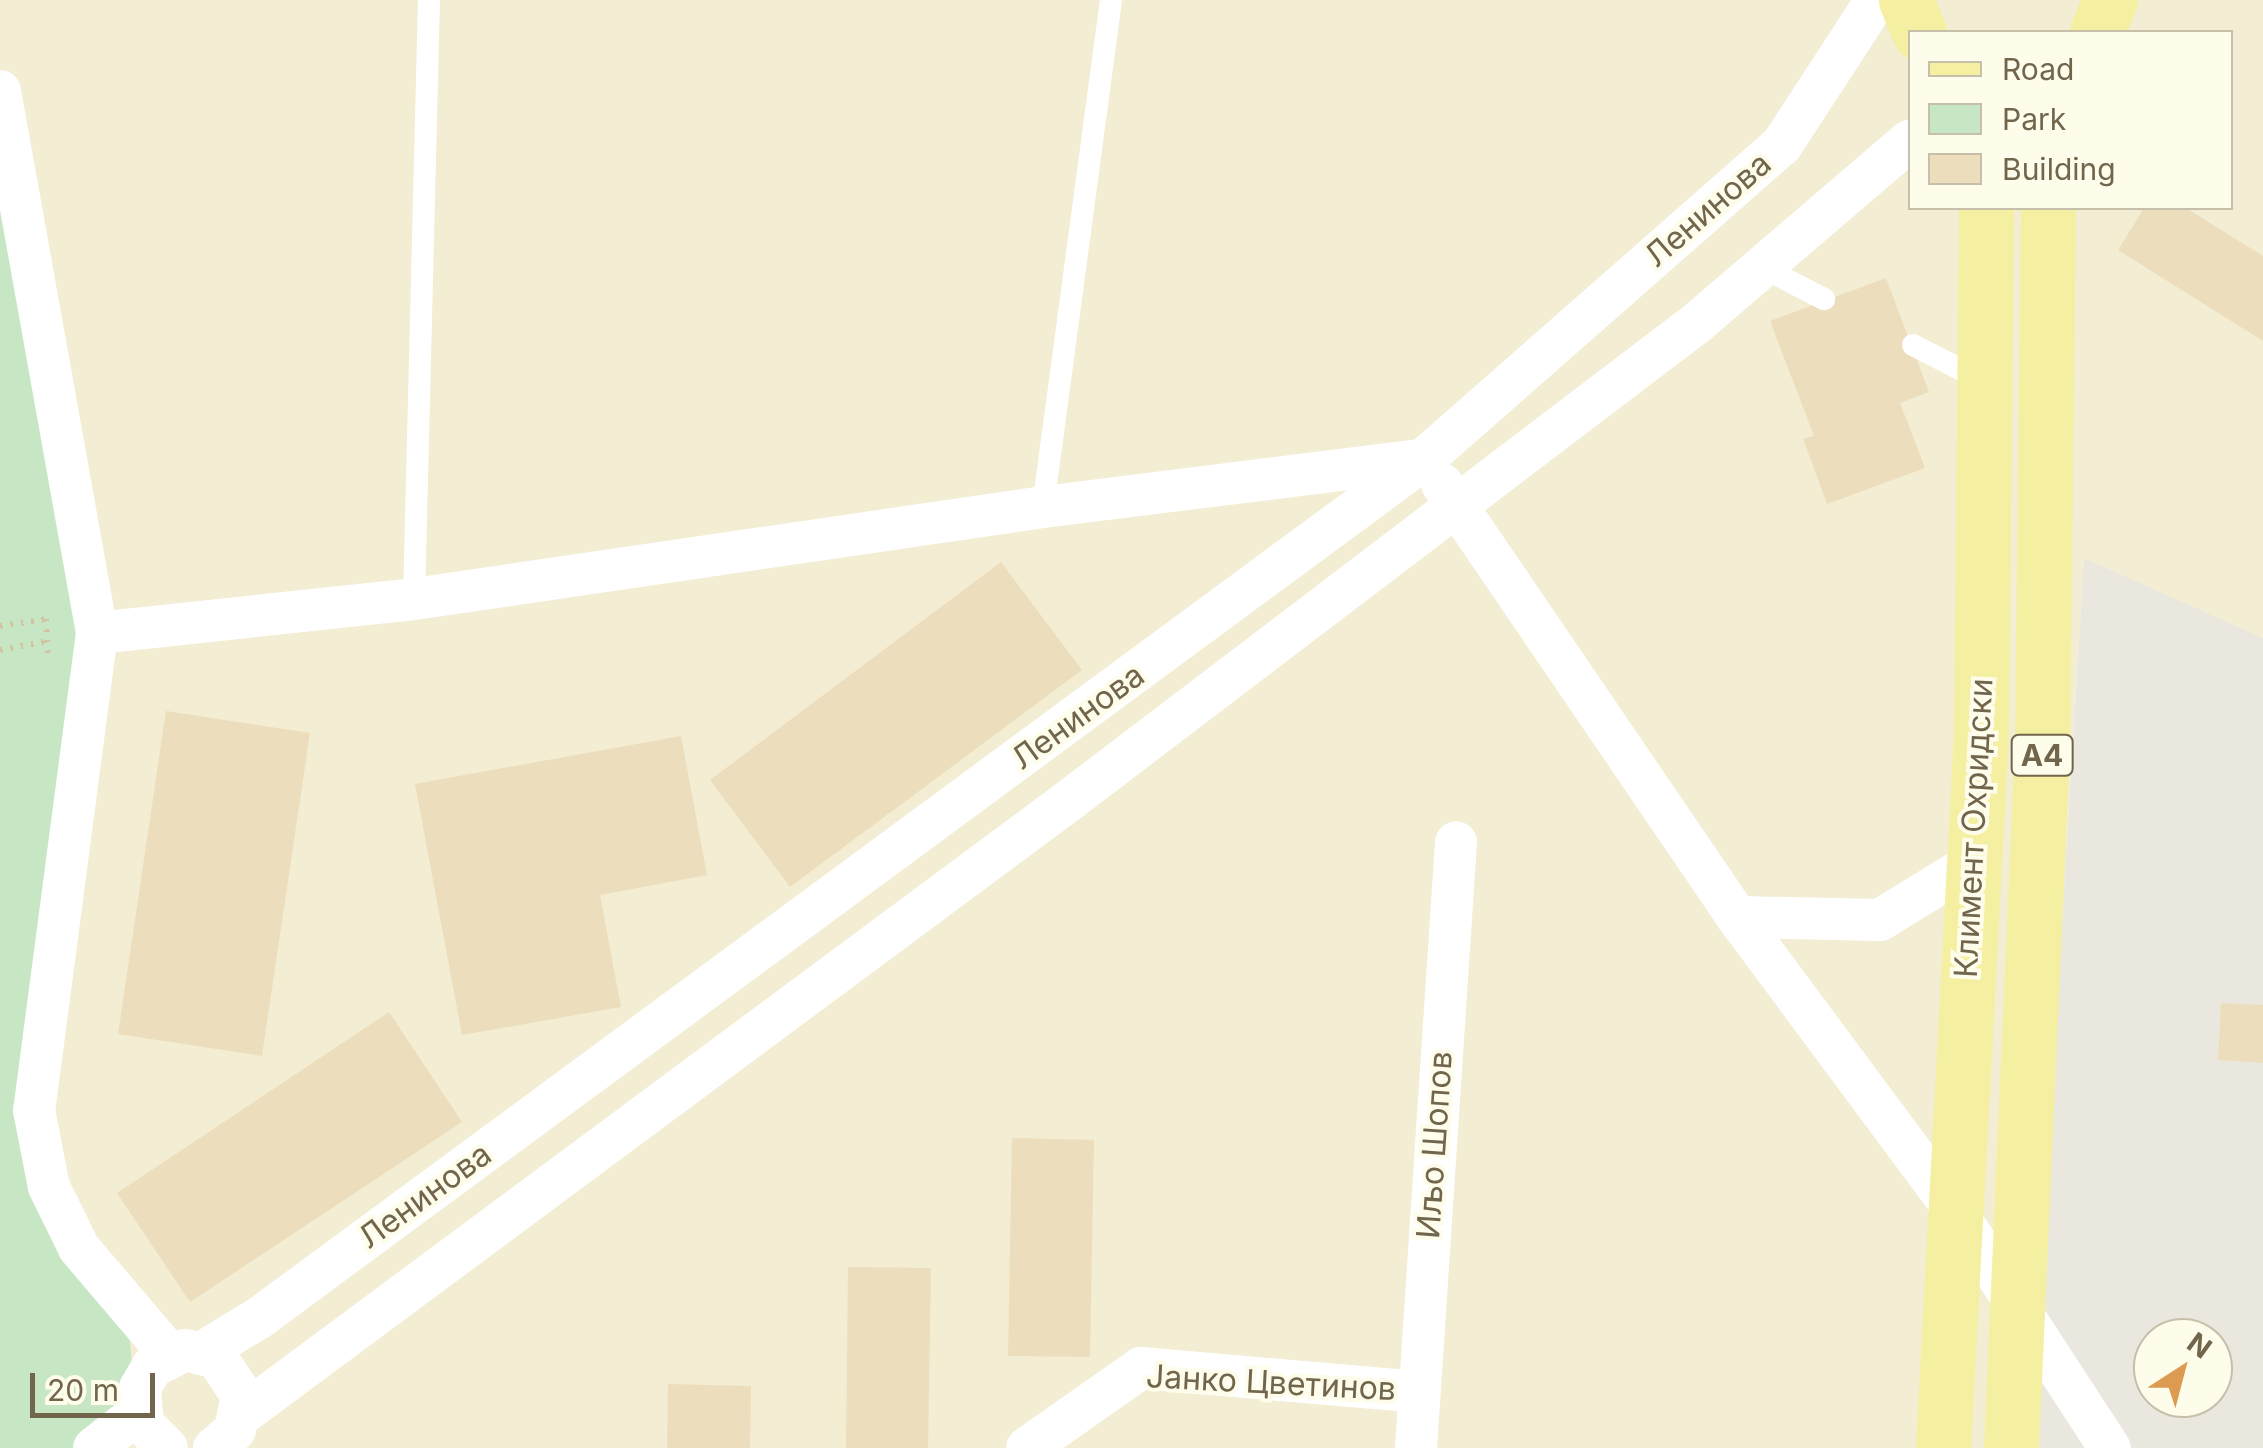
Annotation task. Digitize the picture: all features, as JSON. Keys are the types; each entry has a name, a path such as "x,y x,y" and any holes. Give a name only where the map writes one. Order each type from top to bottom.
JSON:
{"main road":[{"path":"1906,0 1918,30"},
{"path":"2098,30 2110,0"},
{"name":"Климент Охридски","path":"1943,1448 1952,1206 1976,860 1986,210"},
{"name":"Климент Охридски","path":"2011,1448 2042,746 2048,210"}],"street":[{"name":"Ленинова","path":"94,1448 137,1414 164,1371 259,1318 1423,460 1781,146 1876,0"},
{"path":"0,92 98,633 34,1110 49,1186 79,1248 127,1310 164,1371"},
{"name":"Ленинова","path":"232,1435 1457,504 1762,268 1908,142"},
{"path":"98,633 414,600 1043,507 1423,460 1457,504 1736,917 1952,1206 2110,1448"},
{"name":"Иљо Шопов","path":"1416,1448 1456,842"},
{"path":"1736,917 1880,920 1976,860"},
{"name":"Јанко Цветинов","path":"1027,1448 1141,1368 1419,1392"},
{"path":"164,1371 237,1380 232,1435"},
{"path":"164,1371 144,1424 167,1448"}],"lane":[{"path":"414,600 428,0"},
{"path":"1043,507 1111,0"},
{"path":"1762,268 1824,300"},
{"path":"1913,345 1985,382"}],"path":[{"path":"0,626 46,620"},
{"path":"0,650 98,633"}],"shaded area":[{"path":"0,0 2263,0 2263,638 2084,559 2030,1448 0,1448"},
{"path":"2084,558 2263,638 2263,1448 2030,1448"}],"green space":[{"path":"0,91 97,633 34,1110 127,1311 137,1414 94,1448 0,1448"}],"building":[{"path":"2143,210 2189,210 2263,256 2263,341 2118,250"},
{"path":"1886,278 1929,392 1900,403 1925,468 1827,504 1803,439 1814,436 1770,321"},
{"path":"1001,562 1082,670 790,887 710,780"},
{"path":"166,711 310,733 262,1056 118,1034"},
{"path":"681,736 707,875 600,895 621,1007 462,1035 415,784"},
{"path":"2221,1003 2263,1005 2263,1063 2218,1060"},
{"path":"389,1012 462,1122 190,1302 117,1193"},
{"path":"1012,1138 1094,1140 1090,1357 1008,1356"},
{"path":"848,1267 931,1268 928,1448 846,1448"},
{"path":"668,1384 751,1386 750,1448 667,1448"}]}
